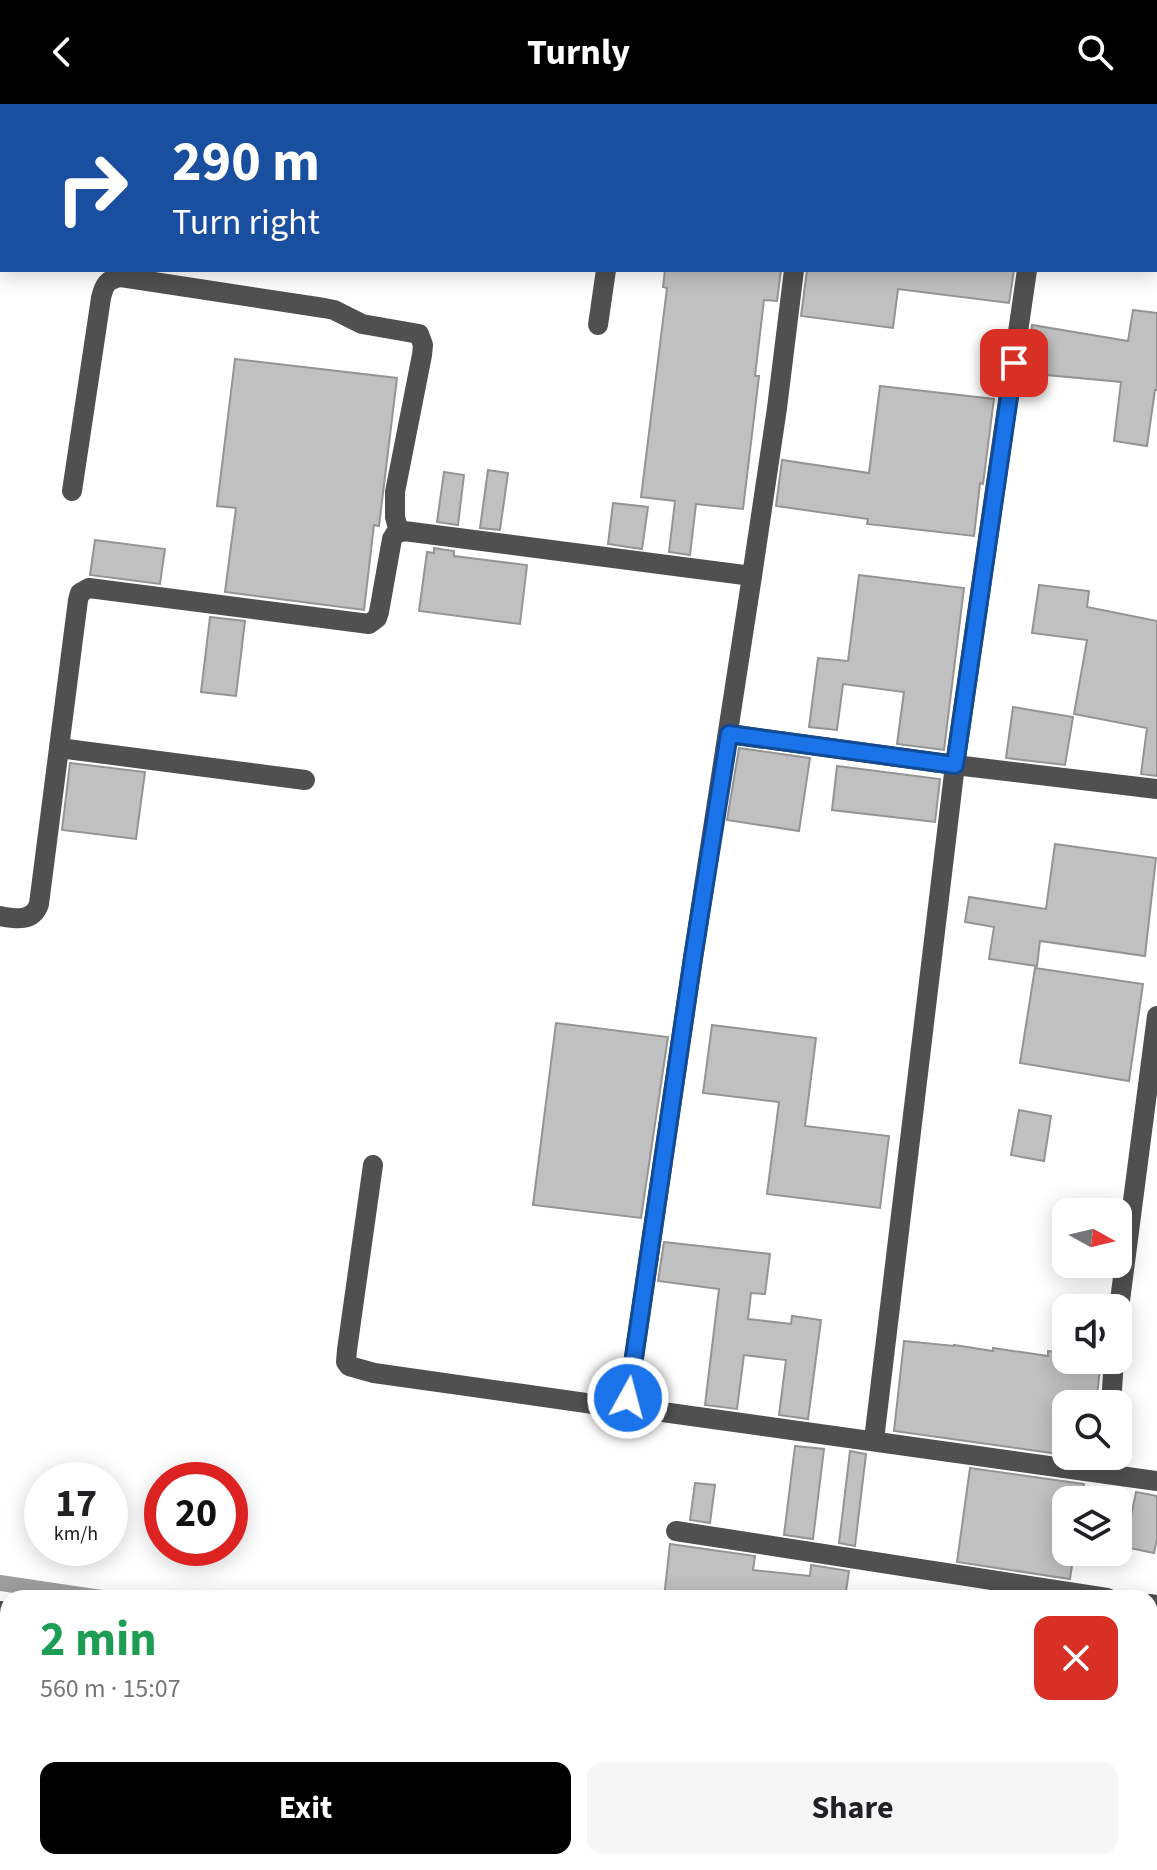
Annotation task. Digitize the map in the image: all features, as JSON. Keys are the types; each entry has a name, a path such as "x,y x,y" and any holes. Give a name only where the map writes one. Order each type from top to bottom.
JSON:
{"street":[{"path":"598,325 606,272"},
{"path":"794,272 777,408 628,1398 641,1409 874,1440 1052,1459"},
{"path":"874,1440 955,765 1027,272"},
{"path":"72,491 101,298 107,282 121,277 324,308 362,324 419,334 423,345 422,355 395,492 395,517 399,532"},
{"path":"0,916 23,919 36,912 78,600 84,590 95,588 369,624 377,618 392,539 404,531 752,576"},
{"path":"729,734 1157,789"},
{"path":"59,748 305,780"},
{"path":"1121,1294 1157,1016"},
{"path":"373,1165 347,1350 346,1362 349,1366 374,1373 600,1405 620,1407 632,1404"},
{"path":"1123,1470 1157,1481"},
{"path":"676,1531 1056,1590"}],"building":[{"path":"665,272 781,272 777,301 764,300 755,376 759,376 743,509 696,504 690,555 669,552 675,501 641,497 667,288 663,287"},
{"path":"807,272 1014,272 1009,303 898,289 893,328 801,316"},
{"path":"1133,310 1157,313 1157,390 1147,446 1114,441 1121,382 1025,373 1032,325 1128,341"},
{"path":"235,359 397,378 379,526 374,525 364,610 225,592 236,508 217,506"},
{"path":"880,386 994,399 974,536 867,524 868,519 776,506 782,460 869,473"},
{"path":"488,470 508,473 500,530 480,528"},
{"path":"444,472 464,475 458,525 437,522"},
{"path":"613,503 648,507 642,549 608,544"},
{"path":"95,540 165,549 160,584 90,575"},
{"path":"434,548 454,551 454,556 527,565 520,624 419,611 427,552 434,553"},
{"path":"859,575 964,588 944,750 897,744 904,692 843,684 837,730 809,727 818,658 848,661"},
{"path":"1039,585 1089,591 1087,607 1157,621 1157,776 1141,774 1147,728 1074,714 1087,640 1032,633"},
{"path":"210,617 245,621 236,696 201,692"},
{"path":"1013,707 1073,717 1065,765 1006,758"},
{"path":"739,748 810,758 799,831 727,820"},
{"path":"70,763 145,772 136,839 62,830"},
{"path":"837,766 940,779 935,822 832,810"},
{"path":"1055,844 1156,858 1145,956 1040,941 1037,966 989,959 994,927 965,922 969,897 1046,909"},
{"path":"1035,968 1143,984 1129,1081 1020,1063"},
{"path":"556,1023 668,1037 641,1218 533,1205"},
{"path":"712,1025 816,1038 805,1126 889,1136 880,1208 767,1194 779,1102 703,1093"},
{"path":"1019,1110 1051,1116 1044,1161 1011,1155"},
{"path":"664,1242 770,1254 765,1294 751,1293 748,1319 791,1324 792,1316 821,1320 808,1419 779,1415 786,1360 744,1355 737,1409 705,1405 719,1289 658,1281"},
{"path":"904,1341 1048,1356 1048,1351 1052,1352 1052,1374 1099,1374 1098,1390 1052,1390 1052,1453 894,1431"},
{"path":"795,1446 824,1449 813,1539 784,1535"},
{"path":"850,1451 866,1454 855,1546 839,1543"},
{"path":"970,1468 1084,1484 1052,1486 1052,1566 1072,1566 1070,1579 957,1562"},
{"path":"695,1483 715,1485 710,1523 690,1520"},
{"path":"1136,1492 1157,1496 1154,1553 1132,1548 1132,1512"},
{"path":"670,1544 755,1556 753,1570 810,1576 811,1565 849,1571 846,1590 665,1590"}],"waterway":[{"path":"0,1583 47,1590"}],"route":[{"path":"628,1398 729,734 955,765 1014,363"}]}
